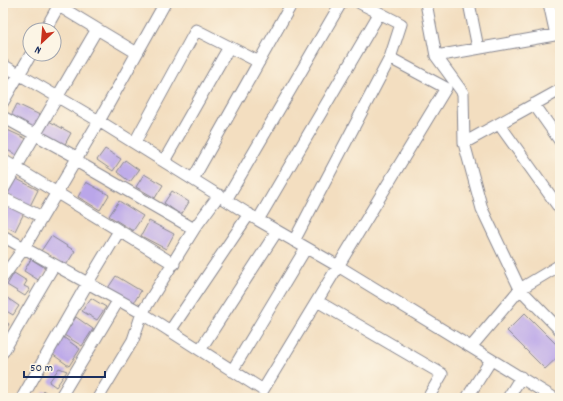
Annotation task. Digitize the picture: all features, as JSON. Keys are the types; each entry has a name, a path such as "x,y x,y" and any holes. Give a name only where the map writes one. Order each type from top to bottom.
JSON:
{"street":[{"path":"4,273 24,248 77,160 165,3"},
{"path":"193,179 292,3"},
{"path":"98,398 133,340 142,313 174,264 194,229 222,198 341,3"},
{"path":"294,241 390,58 401,24 360,3"},
{"path":"426,3 436,56 463,93 464,143 482,209 520,289 560,330"},
{"path":"469,3 478,48"},
{"path":"436,56 558,35 549,3"},
{"path":"50,22 60,4 97,29 137,53"},
{"path":"170,331 253,217 379,14"},
{"path":"3,190 97,29"},
{"path":"135,142 196,30 258,62"},
{"path":"164,161 229,47"},
{"path":"3,236 87,284 142,313 264,390 446,88 390,58"},
{"path":"3,102 26,62"},
{"path":"3,65 135,142 253,217 338,266 554,398"},
{"path":"464,143 560,90"},
{"path":"534,104 560,141"},
{"path":"3,117 194,229"},
{"path":"499,124 560,208"},
{"path":"3,160 174,264"},
{"path":"3,198 42,217"},
{"path":"22,398 119,231"},
{"path":"200,350 276,231"},
{"path":"232,371 306,248"},
{"path":"3,352 54,265"},
{"path":"471,347 520,289 560,265"},
{"path":"60,398 118,300"},
{"path":"317,301 442,374 428,398"},
{"path":"467,398 491,360"},
{"path":"508,398 521,377"}],"building":[{"path":"17,104 42,116 34,132 9,120"},
{"path":"47,120 71,133 63,148 39,135"},
{"path":"3,128 27,139 19,156 3,148"},
{"path":"105,149 121,159 113,171 97,160"},
{"path":"125,160 139,170 130,182 117,172"},
{"path":"144,174 163,185 155,198 136,187"},
{"path":"13,177 38,190 30,206 5,193"},
{"path":"86,182 109,195 100,210 78,197"},
{"path":"172,191 189,202 181,215 164,203"},
{"path":"119,201 143,216 133,231 109,216"},
{"path":"3,202 24,213 15,231 3,225"},
{"path":"149,221 174,234 166,249 141,236"},
{"path":"51,236 75,251 65,267 41,251"},
{"path":"31,259 47,269 40,281 24,271"},
{"path":"14,273 27,281 24,286 30,289 25,296 7,285"},
{"path":"116,276 141,291 131,307 106,291"},
{"path":"3,295 19,306 13,315 3,309"},
{"path":"91,298 106,307 97,320 82,311"},
{"path":"525,313 560,348 560,355 545,369 507,331"},
{"path":"76,317 93,329 82,346 64,335"},
{"path":"3,321 9,324 3,334"},
{"path":"63,337 80,349 69,366 52,354"},
{"path":"59,368 67,371 56,387 49,382"},
{"path":"44,391 55,398 40,398"}]}
